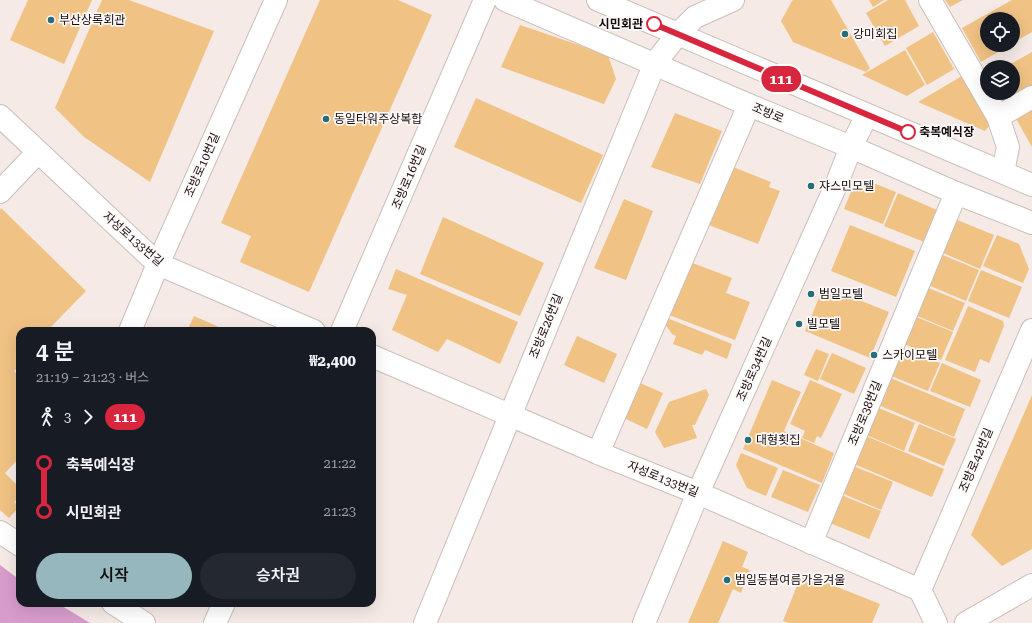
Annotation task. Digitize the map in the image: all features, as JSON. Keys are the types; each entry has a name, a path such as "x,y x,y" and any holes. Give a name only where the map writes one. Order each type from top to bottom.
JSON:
{"street":[{"name":"조방로10번길","path":"132,327 158,264 276,0"},
{"name":"조방로16번길","path":"344,327 485,0"},
{"name":"조방로","path":"505,0 956,193 1032,223"},
{"path":"598,0 1032,185"},
{"name":"조방로26번길","path":"425,623 655,63 678,34 695,17 733,0"},
{"path":"930,0 998,117 1008,147 1003,172"},
{"path":"998,117 1032,98"},
{"path":"598,453 749,105"},
{"name":"조방로34번길","path":"644,623 698,493 866,115"},
{"name":"자성로133번길","path":"0,116 158,264 305,327"},
{"path":"0,192 38,152"},
{"name":"조방로38번길","path":"811,543 956,193"},
{"name":"조방로42번길","path":"920,590 1032,330"},
{"name":"자성로133번길","path":"376,358 598,453 698,493 920,590"},
{"path":"0,532 16,542"},
{"path":"966,623 1032,585"},
{"path":"920,590 936,623"},
{"path":"119,607 144,623"},
{"path":"216,623 222,607"}],"shaded area":[{"path":"0,565 16,577 16,607 64,607 90,623 0,623"}],"building":[{"name":"부산상록회관","path":"28,0 92,0 64,64 10,40"},
{"path":"102,0 129,0 214,31 150,182 84,137 55,108"},
{"name":"동일타워주상복합","path":"320,0 398,0 432,15 309,292 240,262 251,236 221,223"},
{"path":"793,0 831,0 870,68 866,72 793,42 781,21"},
{"path":"869,0 884,0 873,7"},
{"path":"888,0 905,0 919,26 885,46 866,13"},
{"path":"945,0 963,0 950,7"},
{"path":"1012,0 1032,0 1032,32 1020,39 1020,12 991,12"},
{"path":"980,18 980,52 998,52 984,60 980,60 962,28"},
{"path":"520,25 608,55 616,79 604,104 501,67"},
{"path":"933,32 954,69 927,85 906,48"},
{"path":"905,50 925,85 907,96 862,75"},
{"path":"1032,52 1032,89 1020,96 1020,60 1018,60"},
{"path":"962,76 990,125 985,131 918,102"},
{"path":"476,98 603,155 581,203 454,147"},
{"path":"1004,100 1013,100 1006,104"},
{"path":"1032,105 1032,147 1014,115"},
{"path":"675,113 722,131 700,184 651,167"},
{"path":"733,167 771,182 769,187 780,191 758,244 706,224"},
{"path":"873,183 896,192 883,224 844,209 851,192"},
{"path":"898,193 937,210 924,242 884,226"},
{"path":"624,199 653,211 626,280 594,268"},
{"path":"1,208 86,291 51,327 16,327 16,369 14,371 16,373 16,461 5,473 16,484 16,500 14,502 16,504 16,510 9,518 0,510"},
{"path":"443,217 544,263 520,316 420,274"},
{"path":"955,219 994,235 980,269 941,252"},
{"path":"850,225 915,251 896,297 831,271"},
{"path":"997,235 1019,244 1029,269 1023,283 983,266"},
{"path":"940,254 979,270 966,301 928,285"},
{"path":"690,262 732,278 726,293 750,302 735,340 669,315"},
{"path":"396,269 518,322 500,364 447,339 438,352 392,330 407,295 388,289"},
{"path":"981,270 1022,287 1009,318 968,301"},
{"path":"824,286 889,312 870,358 805,331"},
{"path":"926,287 965,303 953,331 915,315"},
{"path":"968,306 1003,321 1004,326 989,363 980,359 975,372 945,360"},
{"path":"194,316 219,327 189,327"},
{"path":"914,316 953,332 941,360 902,343"},
{"path":"667,318 732,344 727,359 705,350 702,355 673,344 676,336 672,334 665,324"},
{"path":"577,336 617,354 604,383 564,365"},
{"path":"900,347 940,363 928,391 889,375"},
{"path":"816,349 829,354 818,381 804,375"},
{"path":"832,353 866,368 854,394 820,379"},
{"path":"942,363 981,380 970,407 930,391"},
{"path":"888,377 965,409 954,437 876,404"},
{"path":"772,380 801,392 784,431 834,453 822,483 743,449"},
{"path":"810,380 842,394 821,438 817,436 814,443 802,438 805,431 790,424"},
{"path":"640,383 663,393 647,429 624,418"},
{"path":"706,389 709,395 695,425 692,425 697,438 664,448 655,432 669,402"},
{"path":"1032,395 1032,549 1002,566 971,535"},
{"path":"876,407 915,423 904,451 864,434"},
{"path":"919,424 956,439 944,466 908,451"},
{"path":"866,436 944,469 932,497 854,464"},
{"path":"741,453 778,468 766,496 747,488 736,465"},
{"path":"853,466 893,482 881,510 842,493"},
{"path":"783,470 820,485 808,512 771,497"},
{"path":"841,495 881,511 869,539 830,523"},
{"name":"범일동봄여름가을겨울","path":"723,541 748,552 742,567 750,570 741,593 733,589 718,623 688,623"},
{"path":"802,573 880,604 872,623 789,623 783,621"}],"bus line":[{"name":"111","path":"654,24 908,132"}],"place":[{"name":"부산상록회관","path":"51,20"},
{"name":"시민회관","path":"654,24"},
{"name":"강미회집","path":"845,34"},
{"name":"동일타워주상복합","path":"326,119"},
{"name":"축복예식장","path":"908,132"},
{"name":"쟈스민모텔","path":"811,186"},
{"name":"범일모텔","path":"811,294"},
{"name":"빌모텔","path":"799,324"},
{"name":"스카이모텔","path":"874,355"},
{"name":"대형횟집","path":"748,440"},
{"name":"범일동봄여름가을겨울","path":"727,580"}]}
